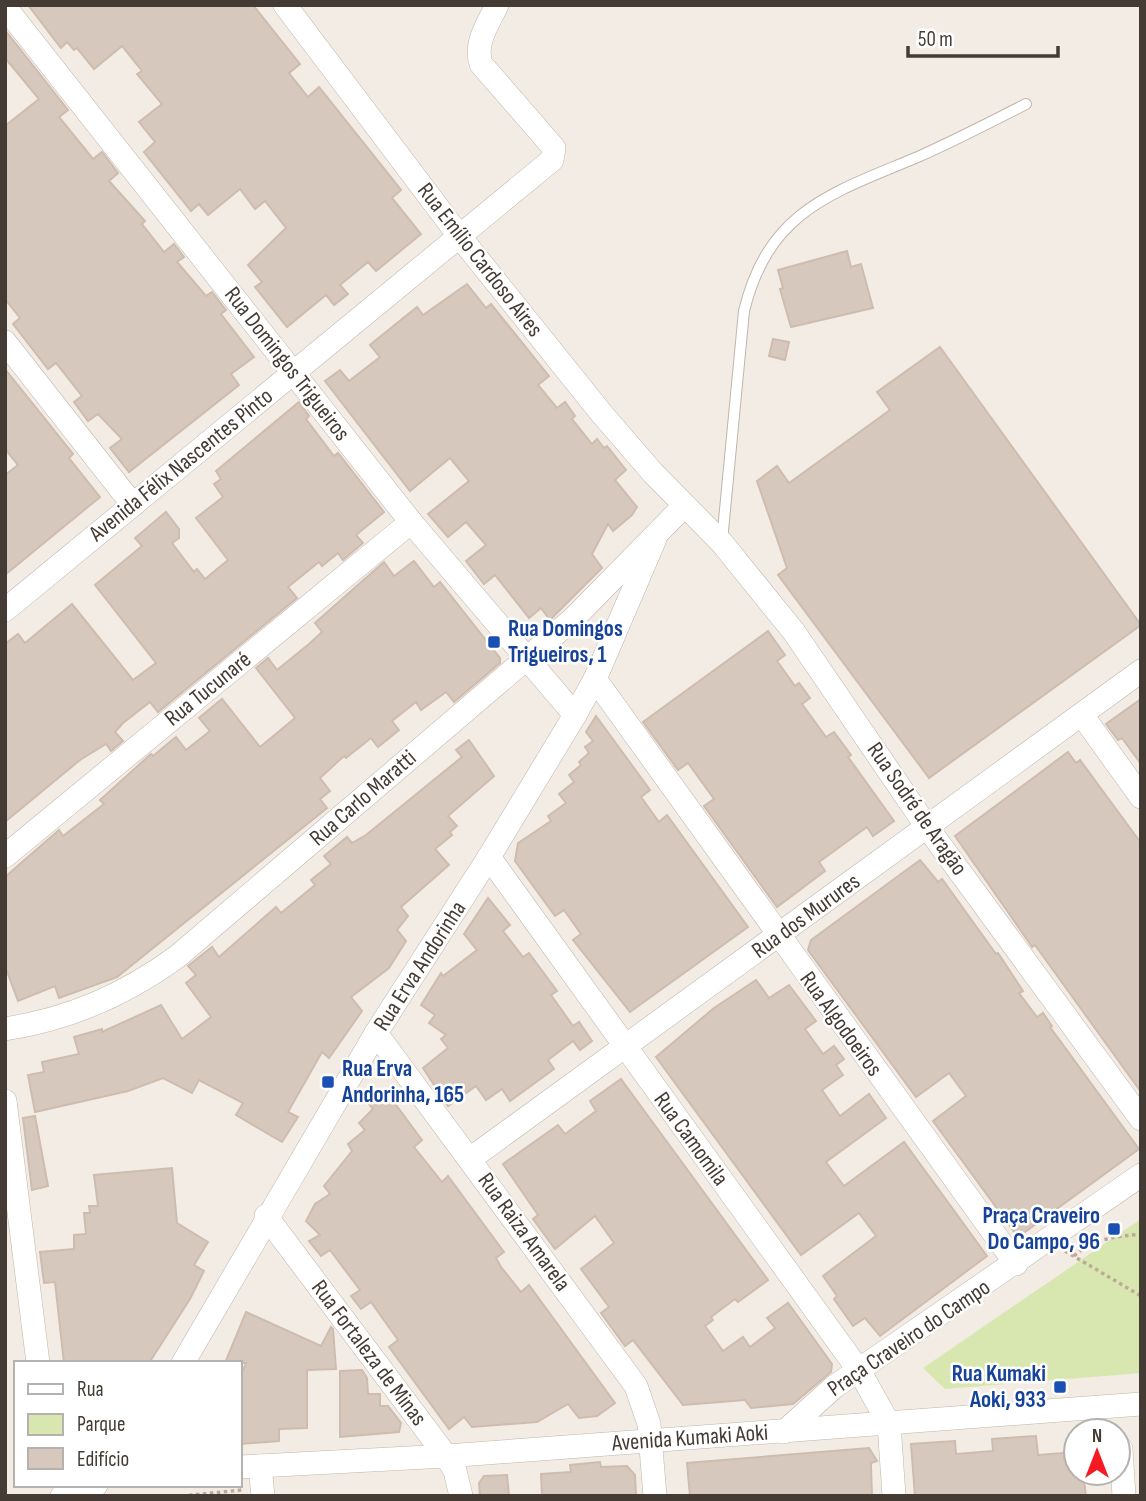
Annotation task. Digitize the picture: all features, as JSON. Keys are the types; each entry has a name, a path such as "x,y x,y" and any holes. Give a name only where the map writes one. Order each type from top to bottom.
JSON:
{"street":[{"name":"Rua Emílio Cardoso Aires","path":"285,5 460,237 602,414 684,506"},
{"name":"Avenida Félix Nascentes Pinto","path":"5,610 552,160 554,148 481,64 478,56 481,38 497,5"},
{"name":"Rua Domingos Trigueiros","path":"5,7 411,522 575,715"},
{"path":"5,342 133,505"},
{"name":"Rua Sodré de Aragão","path":"684,506 722,543 794,632 927,827 1141,1119"},
{"name":"Rua Carlo Maratti","path":"5,1029 51,1020 113,999 142,983 178,956 575,618 656,539 684,506"},
{"name":"Rua Tucunaré","path":"5,856 411,522"},
{"path":"595,679 656,539"},
{"name":"Rua dos Murures","path":"470,1159 1141,671"},
{"name":"Rua Erva Andorinha","path":"184,1361 376,1033 489,857 595,679"},
{"name":"Rua Algodoeiros","path":"595,679 778,937 1016,1264"},
{"path":"1082,715 1141,797"},
{"name":"Rua Camomila","path":"489,857 860,1371 888,1424"},
{"name":"Rua Raiza Amarela","path":"376,1033 628,1375 646,1408 655,1496"},
{"path":"5,1101 12,1199 38,1361"},
{"name":"Praça Craveiro do Campo","path":"784,1432 834,1387 1016,1264 1141,1175"},
{"name":"Rua Fortaleza de Minas","path":"267,1216 446,1456 455,1471 461,1496"},
{"name":"Avenida Kumaki Aoki","path":"251,1480 446,1456 1141,1404"},
{"path":"888,1424 894,1496"},
{"path":"62,1496 90,1487"}],"lane":[{"path":"722,543 744,311 751,283 767,249 793,220 825,197 928,152 1027,104"}],"path":[{"path":"1074,1256 1084,1246 1103,1239 1141,1234"},
{"path":"1049,1241 1141,1296"},
{"path":"182,1496 221,1487"}],"green space":[{"path":"1141,1219 1141,1373 945,1389 923,1368"}],"building":[{"path":"28,5 253,5 300,64 289,73 308,97 319,87 401,190 392,198 421,234 376,271 368,262 340,285 348,294 334,305 326,295 287,327 255,287 262,282 248,265 286,228 265,201 255,209 240,189 208,215 199,204 191,211 144,152 155,142 139,122 162,104 137,74 142,71 122,46 94,69 77,48 74,50 67,42 61,48"},
{"path":"5,30 68,110 59,117 93,159 102,152 118,173 109,181 145,221 142,224 164,252 174,244 184,257 177,262 206,296 212,292 226,310 221,314 254,357 231,374 239,385 129,472 110,448 122,439 98,414 88,421 74,402 82,396 56,363 48,369 13,324 20,318 5,299 5,126 39,99 5,58"},
{"path":"847,251 851,267 861,264 873,308 791,327 780,289 783,288 778,270"},
{"path":"467,284 486,308 491,304 549,376 538,385 557,408 565,402 575,416 572,419 592,444 597,439 604,448 607,446 626,470 615,480 637,507 632,515 613,531 608,524 592,554 602,568 550,620 541,608 529,618 495,575 484,584 466,561 486,545 466,522 448,537 428,514 469,481 450,458 410,491 325,381 340,370 349,381 380,357 370,345 417,307 423,315"},
{"path":"773,339 789,342 785,360 769,356"},
{"path":"940,347 1141,625 929,778 778,575 787,568 757,481 777,466 789,483 890,410 877,392"},
{"path":"5,369 73,454 69,458 100,497 5,575 5,475 18,465 5,449"},
{"path":"299,402 309,416 306,419 334,456 338,453 384,512 356,535 363,543 343,560 338,553 322,566 319,562 288,587 297,598 158,712 150,702 123,723 115,732 123,741 111,751 106,744 80,760 5,822 5,644 18,634 25,643 72,604 133,680 156,663 95,585 142,546 135,538 166,512 179,529 179,538 172,543 194,572 197,569 205,579 228,560 196,518 223,497 214,484 221,479 216,471"},
{"path":"414,561 434,587 440,582 500,658 500,663 454,702 446,692 421,710 416,702 392,721 399,730 378,747 371,738 346,758 344,756 320,778 330,791 320,799 327,808 117,977 59,998 55,986 18,1001 5,966 5,877 59,830 63,836 104,804 100,800 151,754 153,756 176,737 186,750 210,731 199,718 222,699 260,747 295,718 256,668 268,658 277,670 309,644 322,632 315,623 384,562 394,576"},
{"path":"768,631 785,655 777,661 795,686 799,683 810,698 802,704 826,737 834,732 851,755 848,757 894,821 873,836 867,827 819,862 825,871 777,907 704,806 714,799 688,763 678,770 643,722"},
{"path":"1141,699 1141,764 1122,738 1118,740 1106,724"},
{"path":"596,716 650,790 641,797 659,822 667,815 748,927 630,1012 573,940 581,934 564,910 555,916 515,861 518,843 551,821 548,816 566,803 559,794 574,782 569,775 581,765 579,762 589,753 585,747 593,741 586,732"},
{"path":"469,740 494,776 448,816 457,826 450,832 452,835 435,849 449,865 401,907 408,916 397,930 406,941 389,968 351,997 362,1011 329,1058 322,1052 288,1112 298,1117 282,1142 236,1115 243,1103 199,1080 192,1093 163,1078 128,1091 35,1112 28,1075 44,1072 42,1062 79,1054 74,1037 102,1029 102,1032 161,1005 182,1039 211,1017 186,983 196,975 188,966 212,947 219,957 276,907 281,913 315,885 311,880 331,864 324,856 347,837 352,843 366,835 462,757 456,750"},
{"path":"1068,752 1076,763 1080,760 1141,843 1141,1092 1035,945 1032,947 955,836"},
{"path":"920,860 938,882 942,879 996,954 998,953 1023,991 1019,993 1037,1017 1043,1013 1052,1026 1050,1027 1139,1149 1018,1237 933,1121 966,1096 949,1073 916,1097 808,950 811,940"},
{"path":"488,898 510,925 503,931 523,957 529,953 557,991 551,995 573,1026 579,1022 592,1041 580,1050 573,1041 548,1060 554,1069 510,1101 502,1089 486,1100 476,1086 448,1106 423,1068 448,1048 441,1039 446,1035 429,1023 435,1015 421,1005 441,973 443,976 477,950 464,934"},
{"path":"756,980 769,998 789,985 816,1021 805,1029 823,1054 834,1046 844,1059 836,1065 843,1075 822,1090 840,1116 869,1094 886,1118 826,1162 844,1186 904,1142 987,1256 880,1336 865,1318 853,1326 834,1299 837,1296 823,1276 876,1236 859,1213 801,1255 656,1057 714,1008"},
{"path":"621,1079 768,1280 738,1302 735,1299 711,1317 713,1320 705,1326 723,1351 743,1337 750,1347 775,1328 767,1318 788,1303 832,1364 831,1372 793,1404 751,1408 745,1400 683,1405 633,1340 625,1346 601,1313 609,1307 581,1269 614,1243 595,1216 555,1249 533,1219 538,1215 503,1164 558,1125 565,1134 596,1111 590,1101"},
{"path":"385,1090 422,1140 414,1147 442,1182 448,1176 504,1252 496,1258 501,1267 521,1292 529,1285 615,1403 597,1416 579,1418 568,1404 537,1422 472,1427 464,1417 449,1429 389,1347 398,1340 371,1302 361,1309 351,1296 360,1290 330,1250 321,1256 309,1241 320,1235 306,1221 315,1204 330,1194 324,1186 352,1151 348,1144 365,1130 359,1123 373,1109 369,1104"},
{"path":"35,1116 48,1186 32,1190 23,1118"},
{"path":"172,1168 177,1223 208,1242 194,1265 204,1271 190,1299 150,1361 64,1361 55,1282 44,1283 40,1252 74,1249 74,1235 86,1234 84,1213 90,1213 89,1206 98,1206 94,1175"},
{"path":"246,1312 321,1346 331,1327 333,1329 336,1369 307,1370 307,1428 279,1429 279,1441 242,1444 242,1373 246,1363 226,1361"},
{"path":"362,1370 367,1378 368,1394 380,1394 380,1406 388,1406 401,1423 399,1432 340,1437 340,1371"},
{"path":"1036,1436 1038,1455 1062,1453 1062,1487 1085,1487 1086,1496 915,1496 911,1444 955,1441 956,1454 993,1451 992,1439"},
{"path":"869,1448 877,1461 871,1463 872,1496 690,1496 687,1463"},
{"path":"600,1462 601,1467 627,1466 635,1475 636,1496 542,1496 541,1474 571,1472 570,1465"},
{"path":"507,1475 509,1496 480,1496 479,1483 484,1476"}],"place":[{"name":"Rua Domingos Trigueiros, 1","path":"494,642"},
{"name":"Rua Erva Andorinha, 165","path":"328,1082"},
{"name":"Praça Craveiro Do Campo, 96","path":"1114,1229"},
{"name":"Rua Kumaki Aoki, 933","path":"1060,1387"}]}
